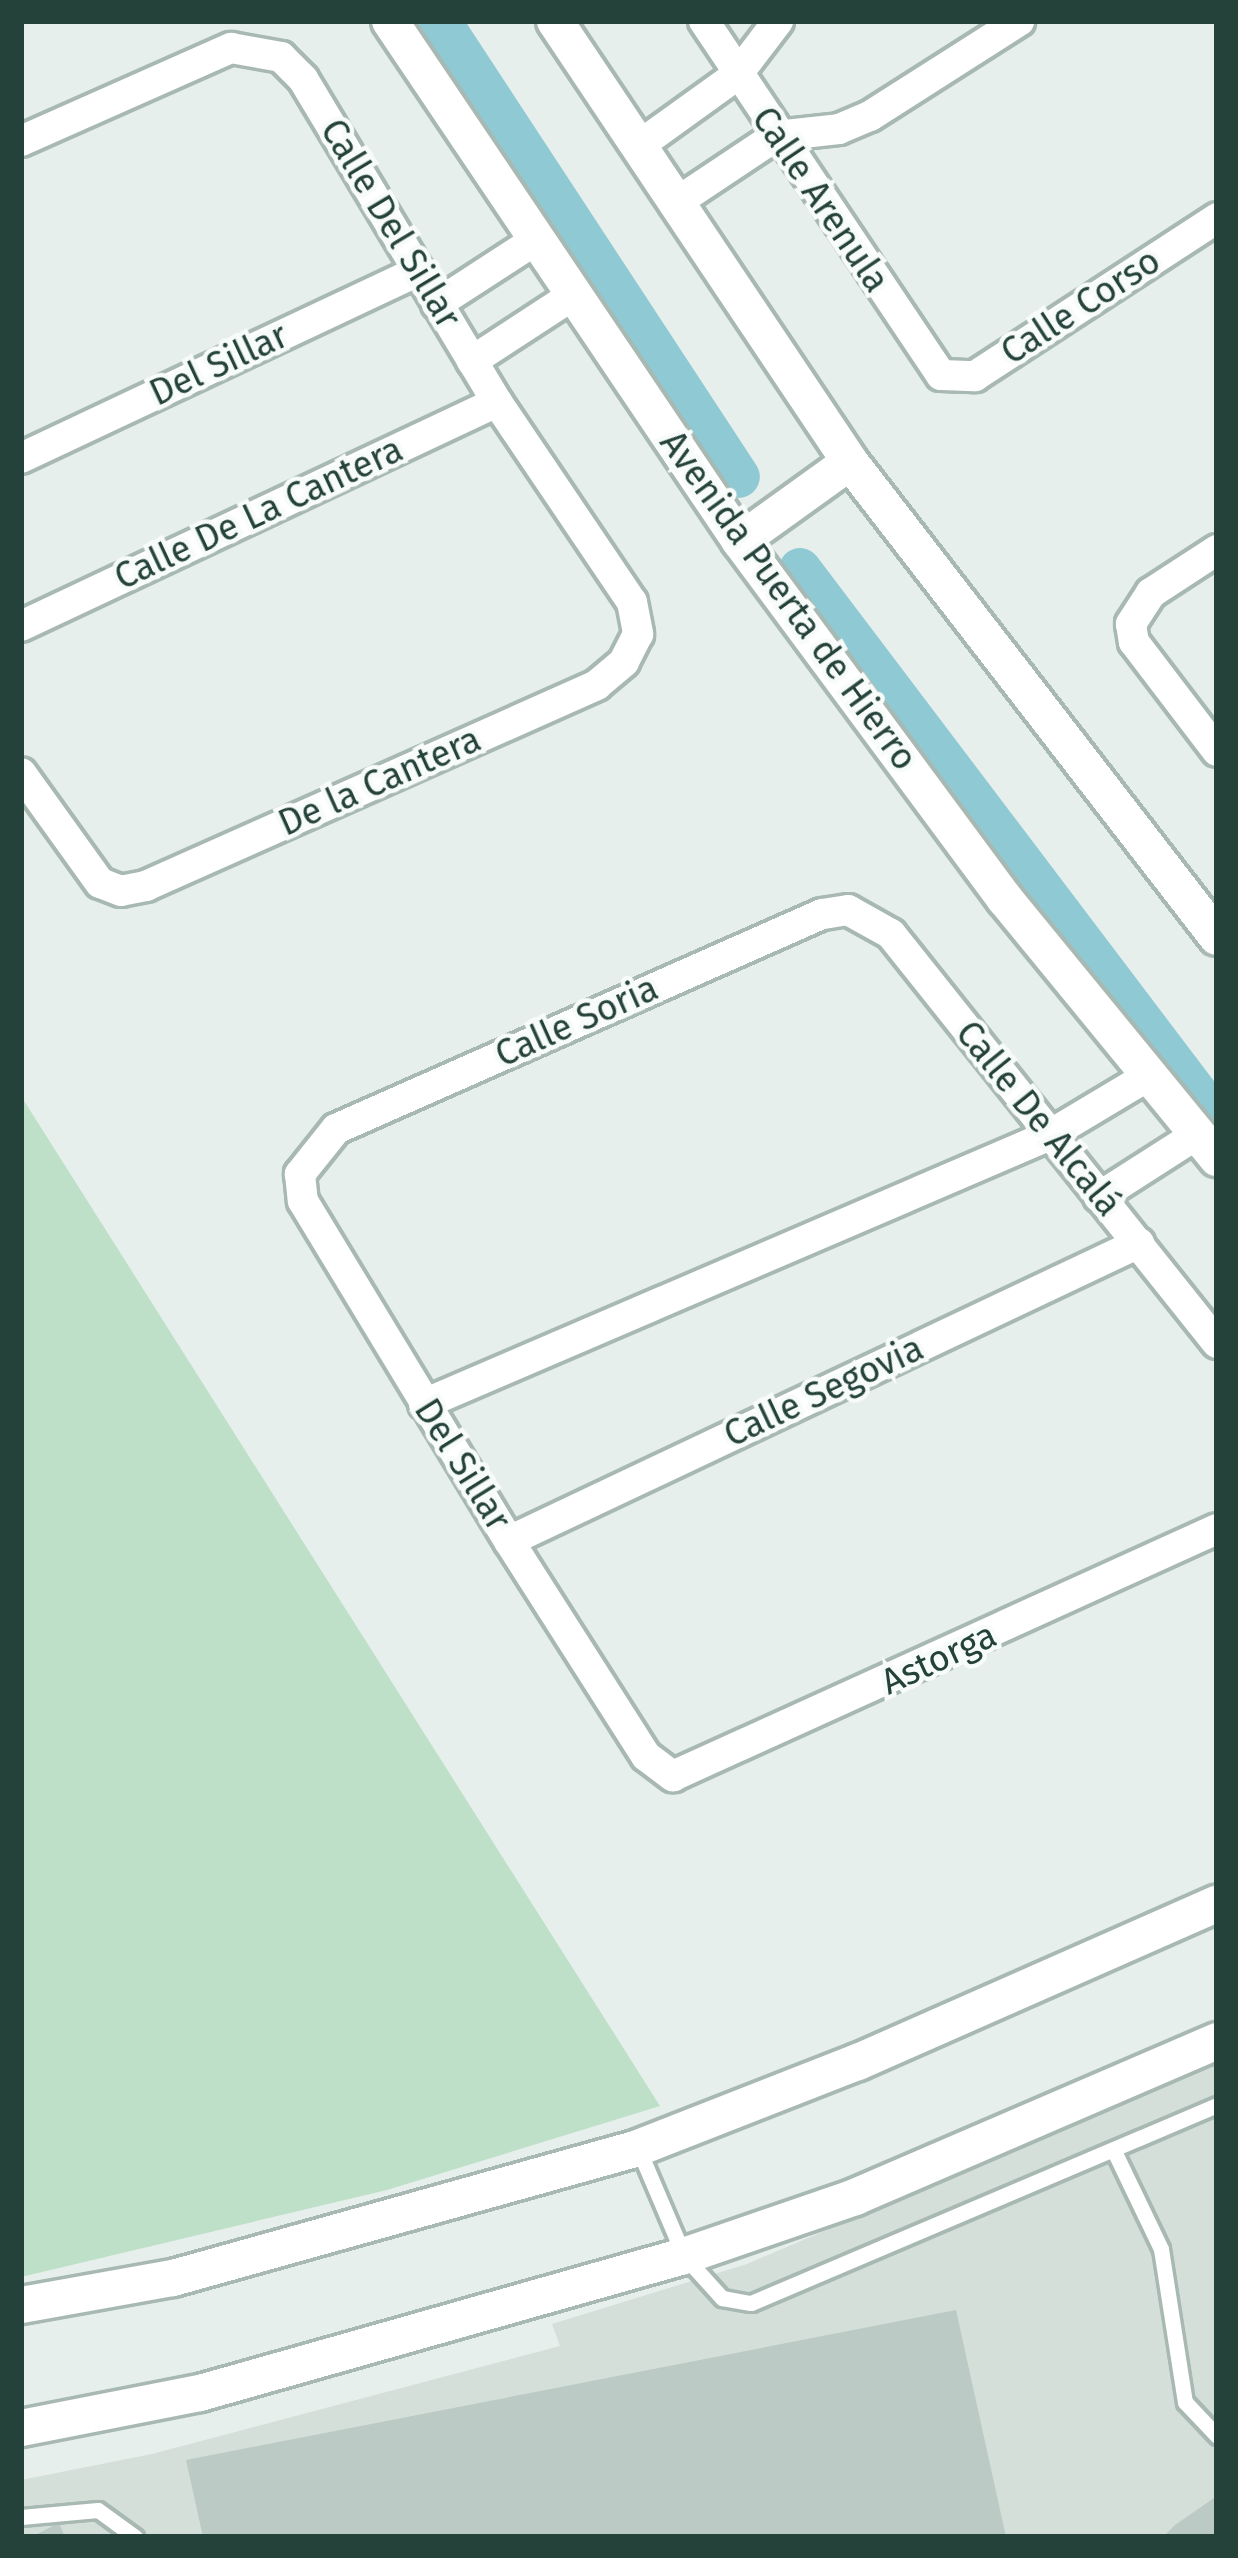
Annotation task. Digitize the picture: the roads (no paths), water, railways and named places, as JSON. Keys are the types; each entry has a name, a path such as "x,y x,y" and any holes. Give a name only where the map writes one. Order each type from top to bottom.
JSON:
{"street":[{"name":"Avenida Puerta de Hierro","path":"390,21 570,297 740,541 1005,899 1208,1146"},
{"path":"555,21 850,462 1215,931"},
{"name":"Calle Arenula","path":"704,21 776,136 941,375"},
{"path":"637,147 737,76 778,21"},
{"path":"674,204 776,136 839,129 870,116 1019,21"},
{"name":"Calle Del Sillar","path":"21,141 231,48 258,47 303,80 497,402 632,602 638,634"},
{"name":"Calle Corso","path":"941,375 975,376 1217,218"},
{"path":"437,304 534,241"},
{"name":"Del Sillar","path":"21,458 417,272"},
{"path":"472,361 570,297"},
{"name":"Calle De La Cantera","path":"21,626 497,402"},
{"path":"740,541 850,462"},
{"path":"1217,550 1151,593 1131,624 1134,642 1217,751"},
{"name":"De la Cantera","path":"21,773 100,883 121,891 146,886 597,686 624,662 638,634"},
{"name":"Calle De Alcalá","path":"848,910 891,934 1217,1343"},
{"name":"Calle Soria","path":"313,1149 336,1129 822,914 848,910"},
{"path":"424,1404 1048,1136 1150,1075"},
{"path":"1099,1197 1208,1146"},
{"name":"Del Sillar","path":"313,1149 300,1174 303,1201 508,1541 659,1770"},
{"name":"Calle Segovia","path":"508,1541 1139,1243"},
{"name":"Astorga","path":"659,1770 693,1773 1217,1529"},
{"path":"21,2306 173,2278 638,2148 858,2062 1217,1904"},
{"path":"21,2428 200,2393 684,2256 855,2197 1217,2041"}],"lane":[{"path":"638,2148 684,2256 722,2298 751,2303 1217,2105"},
{"path":"1115,2152 1160,2249 1185,2402 1217,2436"},
{"path":"21,2517 98,2510 135,2537"}],"waterway":[{"path":"440,21 739,477"},
{"path":"800,569 1217,1120"}]}
